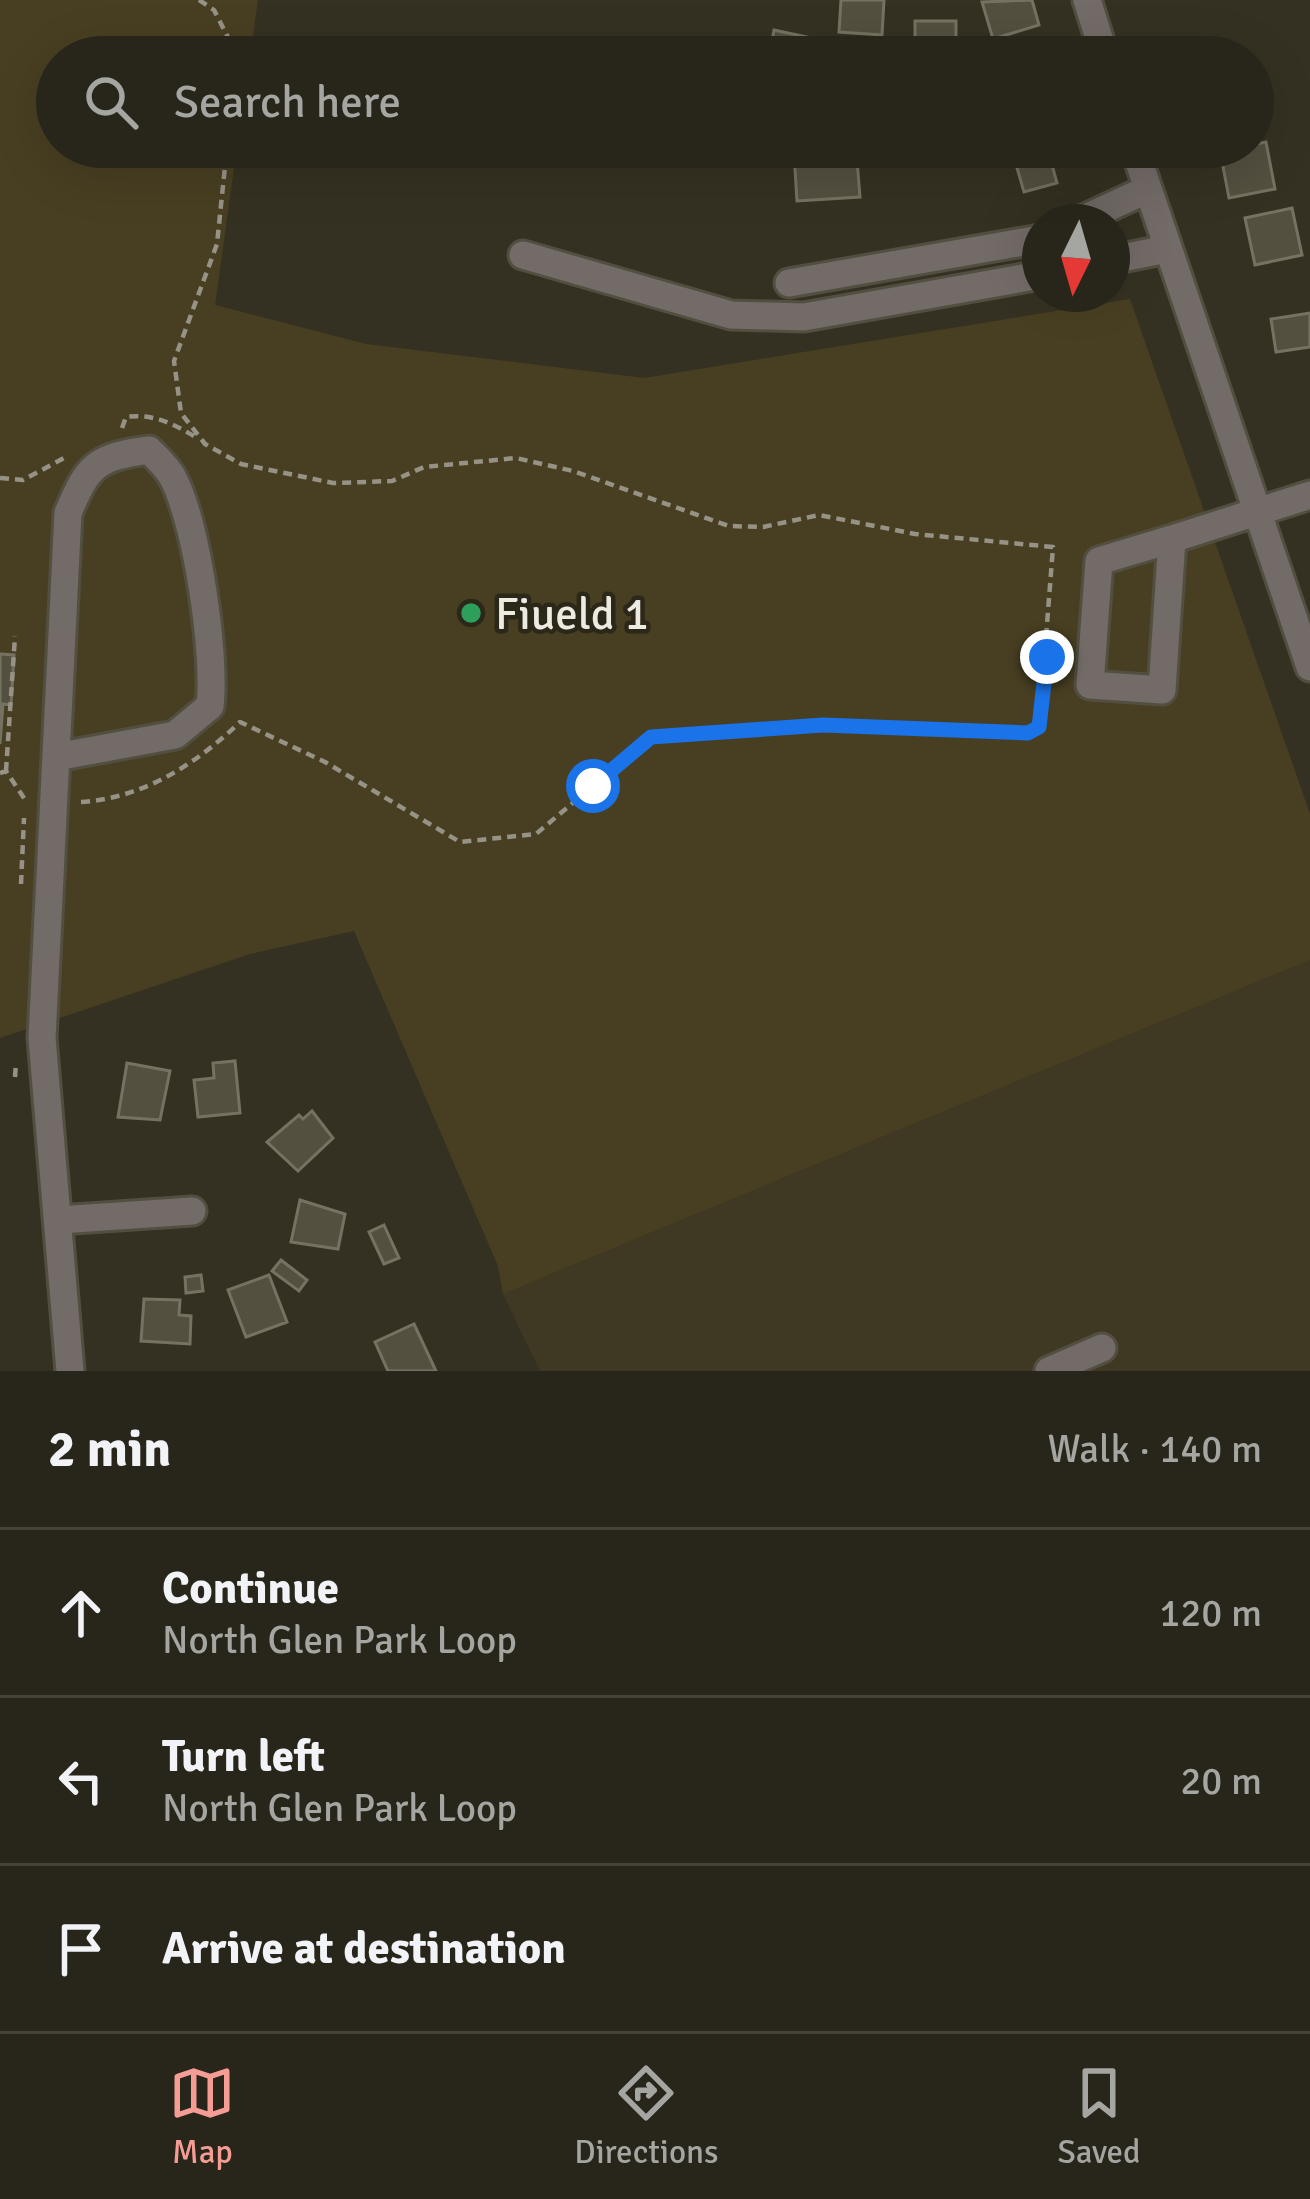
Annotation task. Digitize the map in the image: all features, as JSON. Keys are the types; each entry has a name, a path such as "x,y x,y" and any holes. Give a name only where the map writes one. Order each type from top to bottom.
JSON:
{"street":[{"path":"1087,0 1098,36"},
{"path":"1141,168 1310,667"},
{"path":"1116,204 1148,189"},
{"path":"789,283 1022,242"},
{"path":"1130,256 1167,249"},
{"path":"523,255 731,314 768,316 804,317 1022,278"},
{"path":"56,758 175,735 210,706 214,666 185,516 172,476 149,450 113,454 85,472 68,513 42,1038 70,1371"},
{"path":"1172,539 1162,690 1090,685 1099,561 1310,495"},
{"path":"59,1220 192,1210"},
{"path":"1049,1371 1102,1348"}],"path":[{"path":"199,0 214,10 227,36"},
{"path":"15,636 3,772 28,804 129,794 201,759 240,722 325,762 406,815 460,842 491,841 536,834 651,737 823,725 1028,733 1039,727 1053,547 915,534 819,514 763,527 729,526 572,471 516,458 424,467 392,481 333,483 241,464 205,444 181,413 174,361 218,244 225,168"}],"shaded area":[{"path":"0,0 258,0 253,36 36,36 36,168 234,168 215,305 366,344 644,378 1050,312 1130,312 1130,299 1310,814 1310,960 503,1294 498,1266 354,931 250,954 0,1038"},
{"path":"1310,960 1310,1371 540,1371 503,1294"}],"building":[{"path":"841,0 884,0 882,35 839,32"},
{"path":"1032,0 1039,25 992,36 982,2"},
{"path":"915,21 956,21 956,36 915,36"},
{"path":"795,168 858,168 860,197 797,201"},
{"path":"1017,168 1053,168 1057,183 1024,192"},
{"path":"1223,168 1271,168 1275,189 1229,198"},
{"path":"1292,208 1302,255 1255,265 1245,218"},
{"path":"1310,313 1310,347 1276,352 1271,319"},
{"path":"0,654 14,655 11,705 3,704 0,744"},
{"path":"235,1061 240,1113 198,1117 194,1080 214,1078 213,1063"},
{"path":"127,1063 170,1071 160,1120 118,1117"},
{"path":"312,1111 333,1138 298,1171 267,1142 299,1115 303,1119"},
{"path":"300,1200 345,1214 338,1249 291,1242"},
{"path":"384,1225 399,1258 384,1264 369,1232"},
{"path":"281,1260 307,1280 299,1291 272,1271"},
{"path":"201,1275 203,1291 186,1293 185,1277"},
{"path":"269,1275 287,1322 246,1337 228,1290"},
{"path":"144,1299 180,1300 179,1315 191,1316 190,1344 141,1341"},
{"path":"414,1324 436,1371 388,1371 375,1342"}],"place":[{"name":"Fiueld 1","path":"471,613"}],"route":[{"path":"593,786 651,737 823,725 1028,733 1039,727 1047,657"}]}
